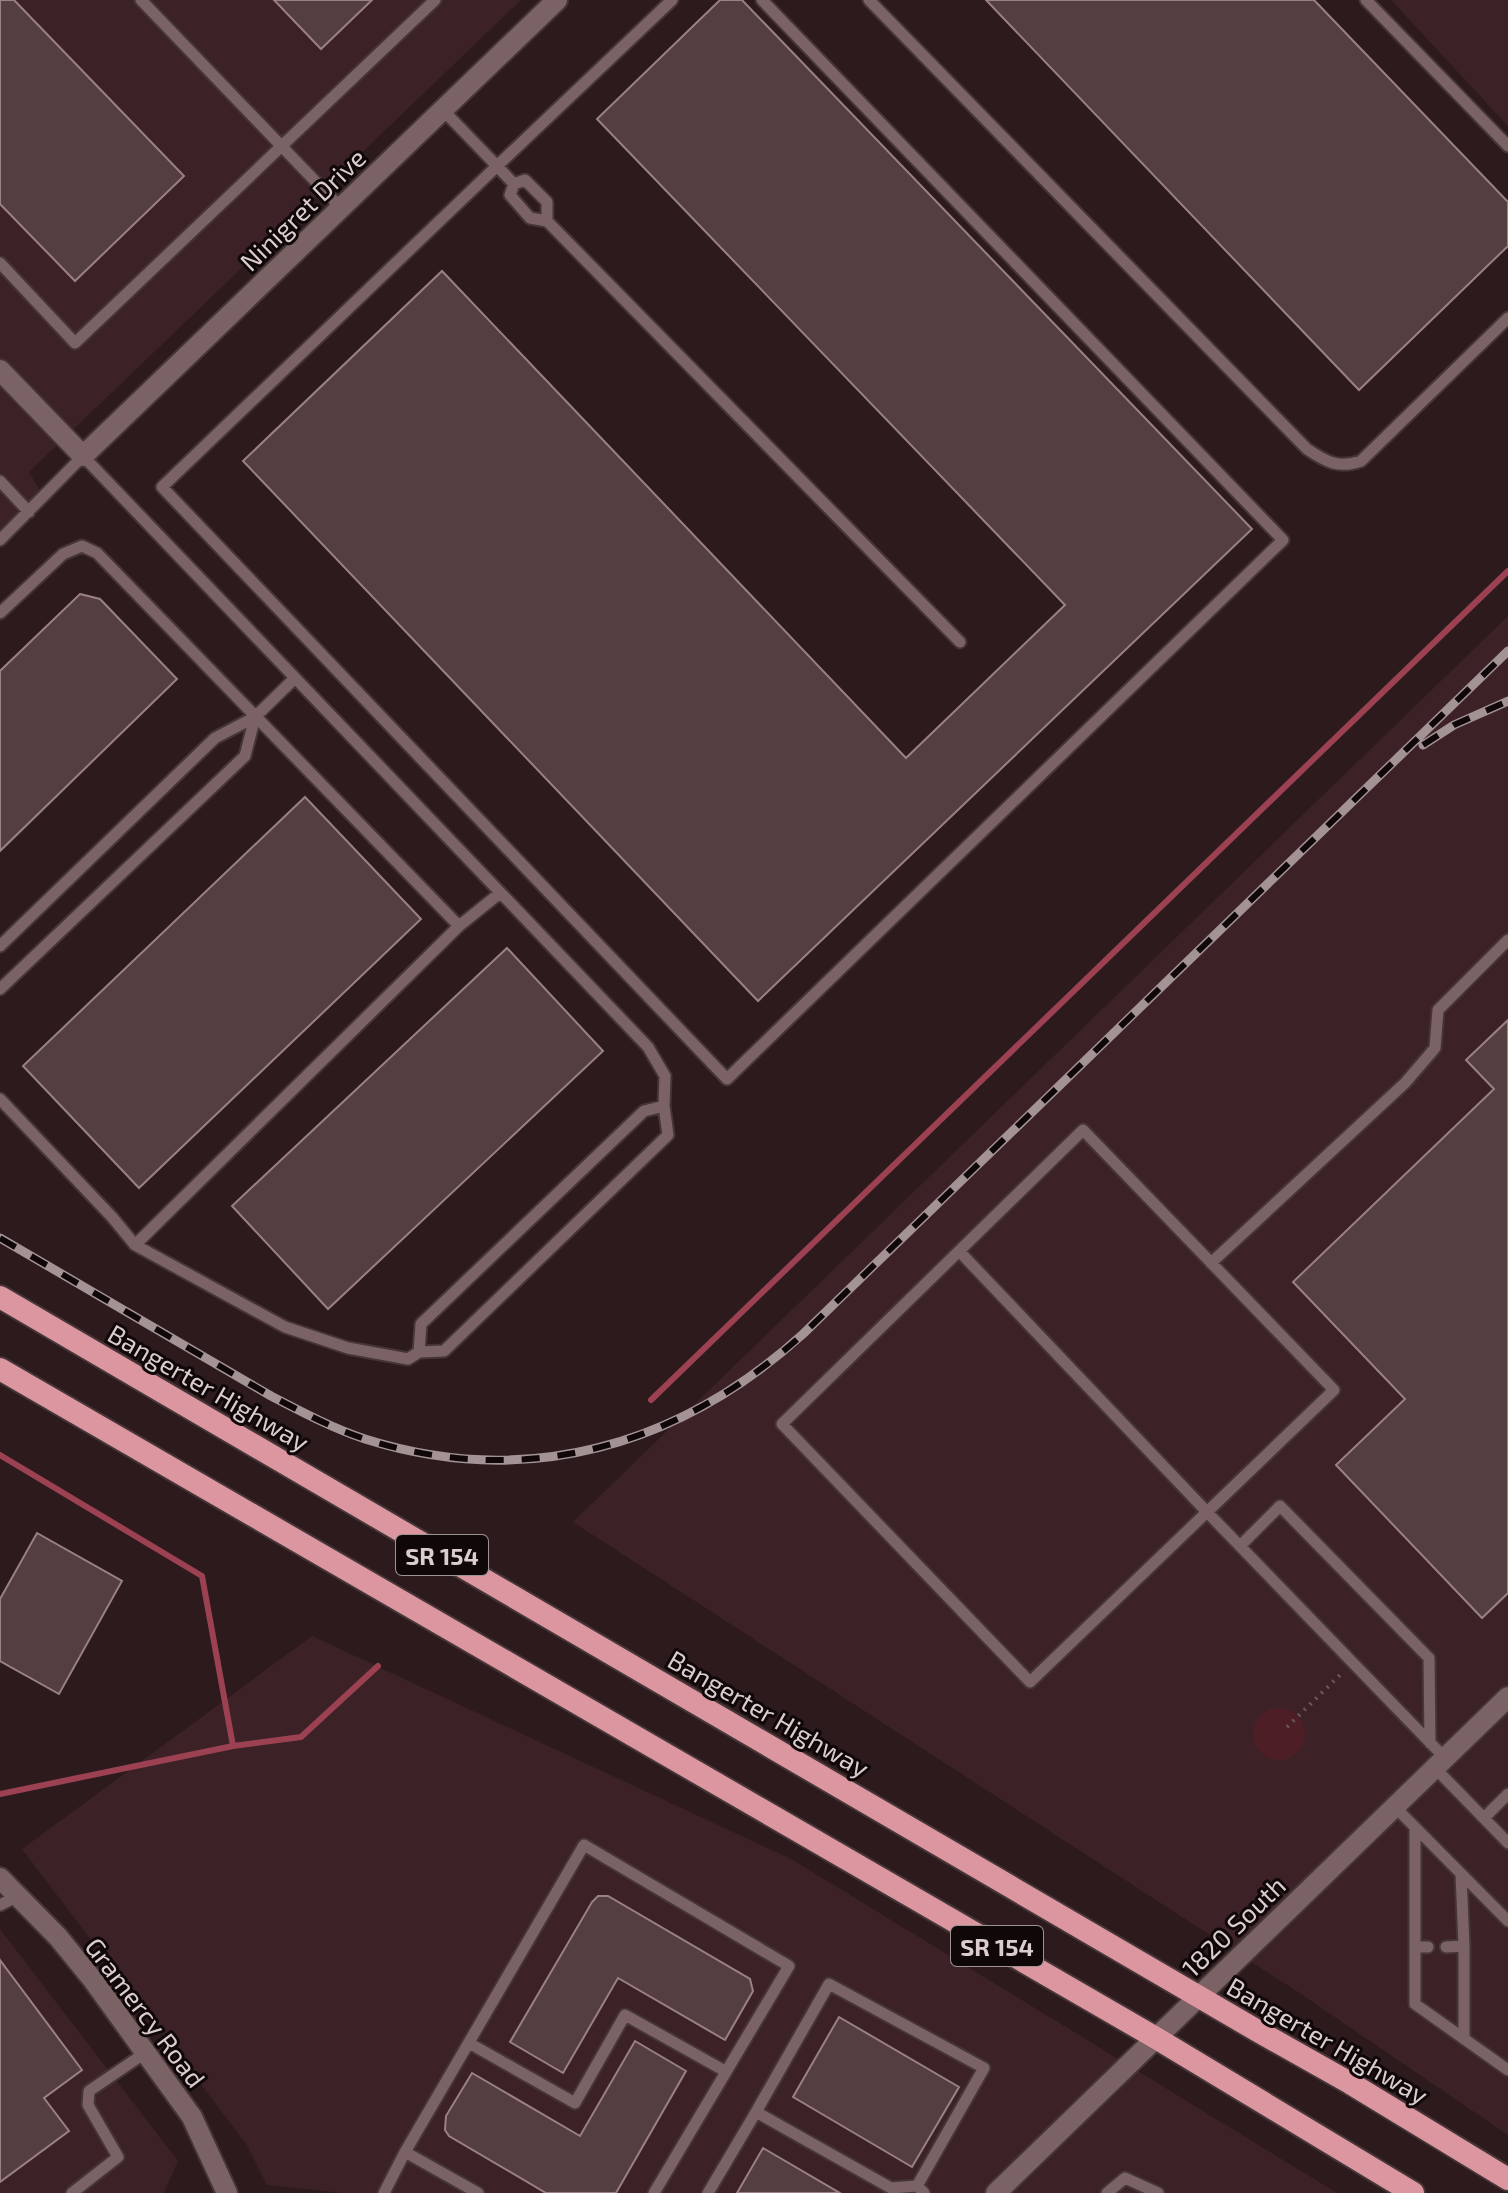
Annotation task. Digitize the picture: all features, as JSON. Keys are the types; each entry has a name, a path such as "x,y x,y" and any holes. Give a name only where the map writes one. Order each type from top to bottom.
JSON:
{"highway":[{"name":"Bangerter Highway","path":"0,1297 1350,2083 1508,2179"},
{"name":"SR 154","path":"0,1369 1156,2038 1413,2193"}],"street":[{"name":"Ninigret Drive","path":"83,456 557,0"},
{"path":"0,370 83,456"},
{"name":"1820 South","path":"996,2193 1508,1697"},
{"name":"Gramercy Road","path":"0,1878 9,1901 58,1937 192,2117 227,2193"}],"lane":[{"path":"141,0 341,208"},
{"path":"0,263 75,343 435,0"},
{"path":"672,0 162,487 727,1079 1283,540 762,0"},
{"path":"869,0 1307,449 1322,460 1347,466 1361,461 1508,318"},
{"path":"1366,0 1508,146"},
{"path":"443,110 514,184"},
{"path":"514,184 525,180 547,202 547,221"},
{"path":"514,184 510,195 530,218 547,221 960,642"},
{"path":"0,540 83,456 648,1047 665,1076 664,1106 668,1135 444,1351 419,1352 408,1359 363,1351 285,1327 135,1245 0,1099"},
{"path":"0,481 29,512"},
{"path":"0,613 63,554 82,546 97,553 459,926"},
{"path":"0,946 215,738 255,717 295,678"},
{"path":"0,989 245,756 255,717"},
{"path":"135,1245 459,926 500,893"},
{"path":"1211,1263 1405,1083 1435,1048 1438,1010 1508,940"},
{"path":"419,1352 421,1324 644,1111 664,1106"},
{"path":"1083,1130 1334,1390 1030,1682 782,1424 959,1251 1083,1130"},
{"path":"959,1251 1430,1743 1440,1763 1508,1843"},
{"path":"1240,1546 1280,1506 1429,1658 1430,1743"},
{"path":"1484,1818 1508,1794"},
{"path":"1395,1807 1508,1921"},
{"path":"1415,1828 1415,2004 1508,2070"},
{"path":"384,2193 584,1845 789,1966 654,2193"},
{"path":"1461,1874 1464,2039"},
{"path":"1446,1947 1464,1946"},
{"path":"1415,1947 1428,1947"},
{"path":"708,2193 829,1984 984,2068 921,2190 891,2188 756,2112"},
{"path":"469,2043 575,2103 625,2015 725,2071"},
{"path":"72,2193 118,2157 88,2105 89,2091 145,2053"},
{"path":"405,2152 478,2193"},
{"path":"1107,2193 1125,2178 1158,2193"}],"path":[{"path":"1287,1727 1353,1663"}],"shaded area":[{"path":"0,0 521,0 29,472 43,496 0,537"},
{"path":"1391,0 1508,0 1508,126"},
{"path":"1508,616 1508,2135 1298,1992 573,1522"},
{"path":"312,1636 793,1860 1337,2193 343,2193 267,2185 247,2145 22,1849"},
{"path":"1279,1708 1297,1716 1305,1734 1297,1752 1279,1760 1261,1752 1253,1734 1261,1716"},
{"path":"0,1929 178,2161 164,2193 0,2193"}],"building":[{"path":"0,0 14,0 184,176 75,281 0,204"},
{"path":"274,0 372,0 321,49"},
{"path":"720,0 742,0 1252,529 758,1001 243,461 442,271 906,758 1065,605 597,119"},
{"path":"986,0 1314,0 1508,202 1508,246 1359,390"},
{"path":"80,594 100,599 177,679 0,851 0,671"},
{"path":"305,797 421,919 139,1188 23,1066"},
{"path":"507,948 603,1051 328,1309 232,1206"},
{"path":"1508,1020 1508,1593 1482,1618 1336,1465 1405,1399 1293,1282 1494,1089 1466,1060"},
{"path":"37,1533 122,1581 59,1694 0,1661 0,1599"},
{"path":"598,1896 608,1896 750,1979 753,1991 725,2040 618,1978 563,2073 510,2042"},
{"path":"0,1960 82,2070 44,2098 69,2131 0,2182"},
{"path":"839,2017 959,2087 912,2167 793,2097"},
{"path":"635,2041 686,2071 616,2193 546,2193 449,2136 445,2130 446,2116 472,2073 580,2136"},
{"path":"763,2148 840,2193 737,2193"}],"waterway":[{"path":"651,1400 1508,571"},
{"path":"0,1455 202,1576 233,1746"},
{"path":"0,1794 233,1746 301,1737 378,1666"}],"railway":[{"path":"0,1238 271,1396 365,1439 425,1454 484,1460 542,1458 598,1448 653,1430 705,1405 755,1373 803,1334 1508,651"},
{"path":"1423,745 1454,725 1508,701"}]}
